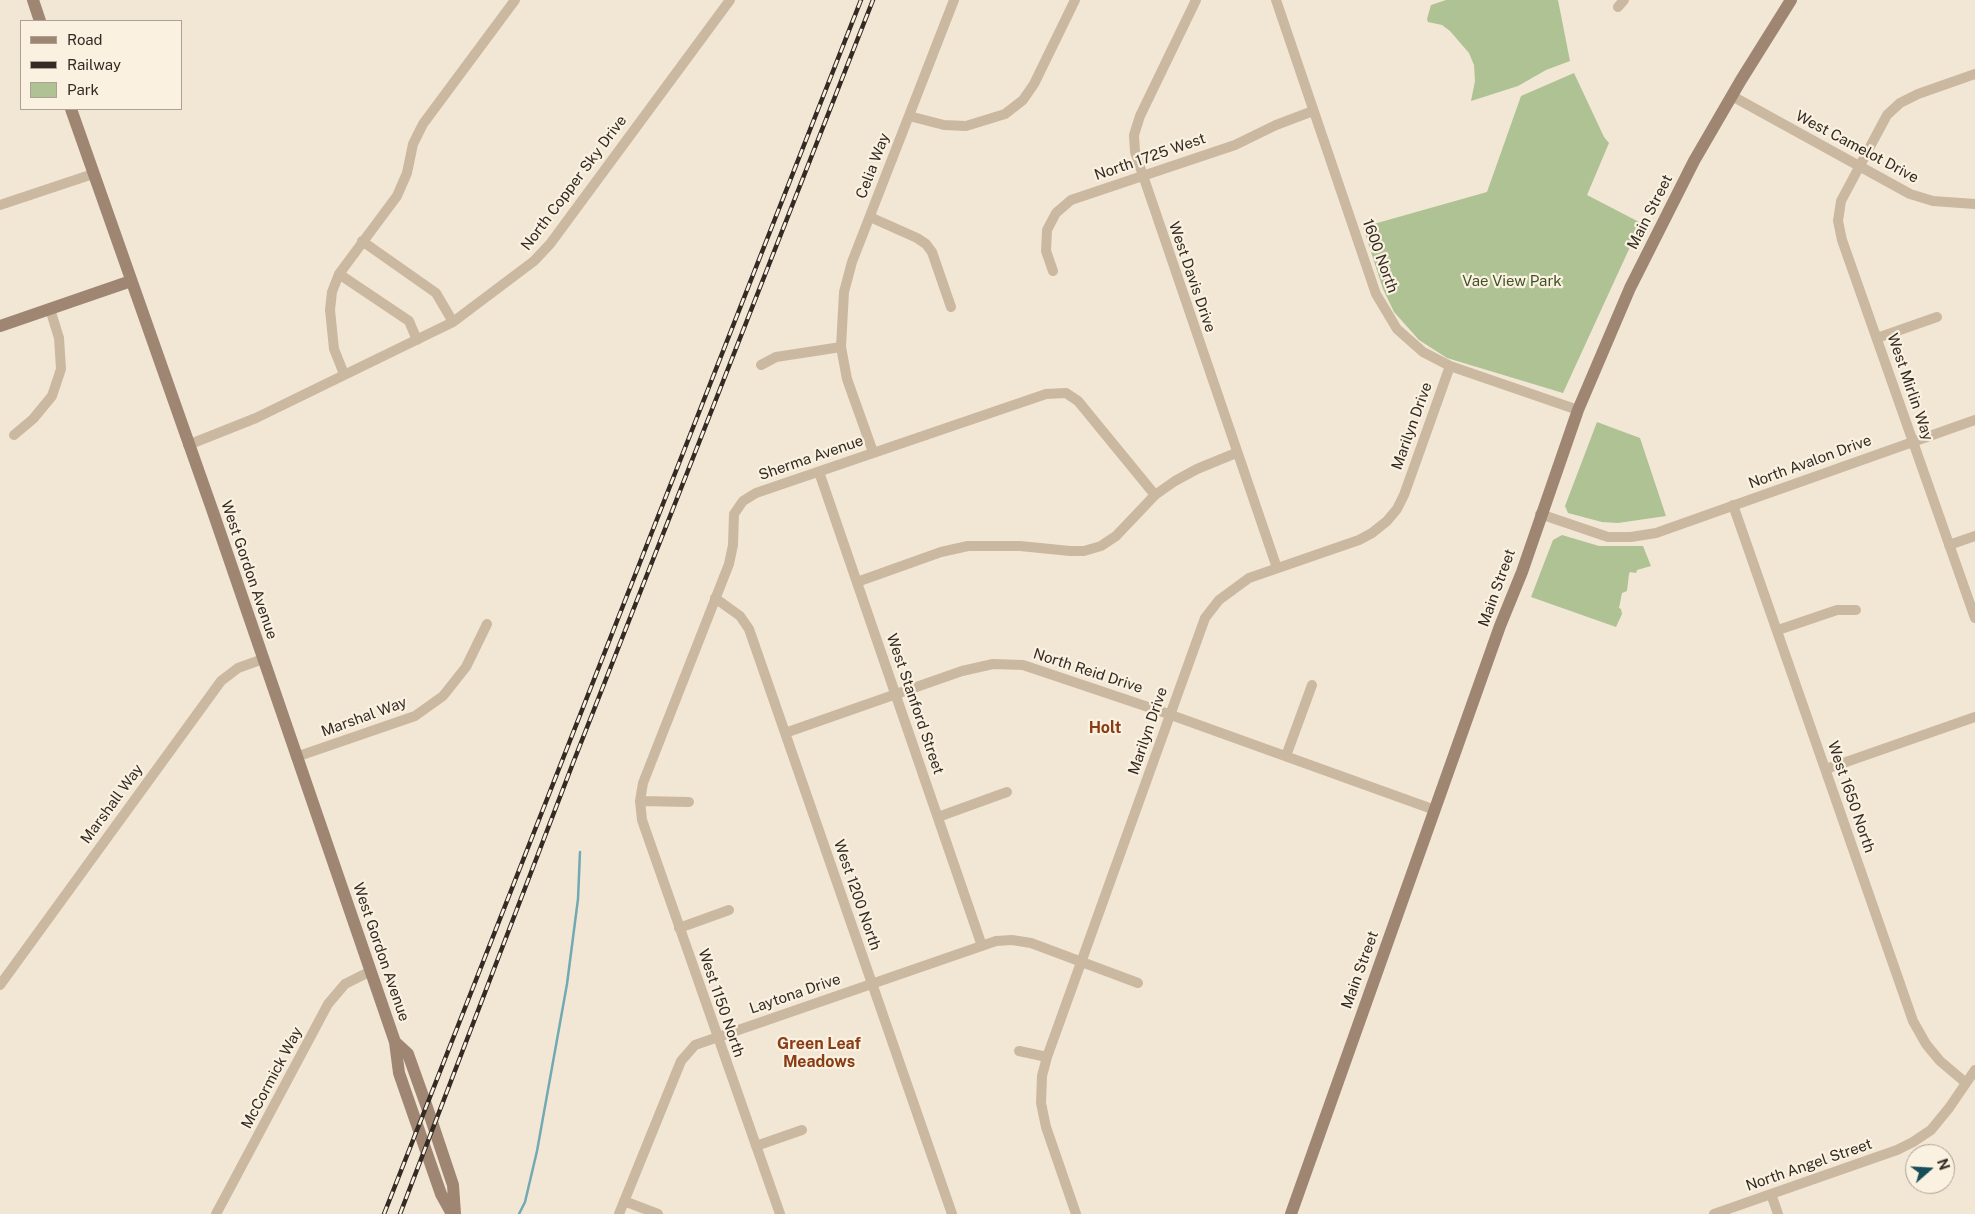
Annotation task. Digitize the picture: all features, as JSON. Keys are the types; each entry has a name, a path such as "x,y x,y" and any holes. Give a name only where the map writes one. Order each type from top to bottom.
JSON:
{"main road":[{"path":"33,0 40,20"},
{"name":"Main Street","path":"1291,1214 1522,572 1540,514 1578,410 1630,288 1694,161 1791,0"},
{"name":"West Gordon Avenue","path":"70,110 371,971 395,1042 398,1073 441,1194 454,1214"},
{"path":"0,326 131,281"}],"street":[{"path":"344,374 334,349 330,310 332,292 339,274 396,196 407,174 414,144 423,124 515,0"},
{"name":"North Copper Sky Drive","path":"188,445 256,418 453,322 534,261 550,244 730,0"},
{"name":"Celia Way","path":"873,452 847,379 841,347 840,324 844,292 852,262 954,0"},
{"path":"909,116 944,125 966,126 1005,114 1023,100 1034,84 1075,0"},
{"name":"West Davis Drive","path":"1196,0 1140,116 1134,135 1134,144 1142,176 1277,568"},
{"name":"1600 North","path":"1276,0 1376,294 1384,310 1410,342 1423,352 1450,366 1578,410"},
{"name":"West Mirlin Way","path":"1975,74 1918,94 1900,103 1887,115 1858,166 1841,201 1838,221 1842,240 1975,618"},
{"name":"West Camelot Drive","path":"1732,96 1910,194 1933,201 1975,204"},
{"name":"North 1725 West","path":"1053,271 1046,251 1047,230 1056,213 1071,200 1235,145 1276,125 1313,111"},
{"path":"0,205 93,174"},
{"path":"870,217 926,244 932,252 951,308"},
{"path":"362,241 436,294 453,322"},
{"path":"339,274 409,321 417,340"},
{"path":"14,435 32,419 52,396 61,369 59,338 50,309"},
{"path":"1877,338 1937,317"},
{"path":"761,365 776,357 841,347"},
{"name":"Marilyn Drive","path":"1076,1214 1046,1127 1041,1103 1042,1076 1047,1057 1205,618 1234,588 1249,578 1359,540 1387,521 1397,509 1404,495 1450,366"},
{"name":"Sherma Avenue","path":"640,801 643,783 715,598 733,545 734,514 743,501 756,493 1046,394 1066,393 1078,401 1155,495"},
{"name":"North Avalon Drive","path":"1540,514 1608,537 1631,537 1656,533 1975,420"},
{"path":"857,582 941,552 968,546 1020,546 1070,551 1101,546 1116,536 1155,495 1197,469 1236,453"},
{"name":"West Stanford Street","path":"818,472 982,946"},
{"name":"West 1650 North","path":"1733,505 1778,630 1912,1021 1926,1044 1940,1061 1966,1083"},
{"path":"1949,544 1975,536"},
{"name":"West 1200 North","path":"715,598 740,616 749,630 952,1214"},
{"path":"1778,630 1837,610 1856,610"},
{"name":"Marshal Way","path":"296,757 415,716 443,696 466,668 487,624"},
{"name":"Marshall Way","path":"0,985 221,681 238,668 263,659"},
{"name":"North Reid Drive","path":"785,733 962,671 993,664 1023,665 1170,714 1435,810"},
{"path":"1286,756 1312,685"},
{"path":"1826,769 1975,717"},
{"path":"938,817 1007,792"},
{"path":"640,801 690,802"},
{"name":"West 1150 North","path":"640,801 642,820 780,1214"},
{"path":"679,928 729,910"},
{"name":"Laytona Drive","path":"619,1214 681,1061 695,1045 982,946 1012,940 1031,943 1138,983"},
{"name":"McCormick Way","path":"216,1214 328,1004 345,984 371,971"},
{"path":"1018,1051 1047,1057"},
{"name":"North Angel Street","path":"1714,1214 1914,1142 1930,1130 1949,1108 1975,1070"},
{"path":"756,1146 802,1130"},
{"path":"1771,1194 1778,1214"},
{"path":"624,1200 658,1214"}],"green space":[{"path":"1446,0 1558,0 1570,61 1546,70 1518,86 1471,101 1475,81 1474,65 1469,53 1450,31 1442,25 1428,22 1427,19 1431,5"},
{"name":"Vae View Park","path":"1574,73 1604,137 1609,143 1587,195 1641,223 1563,393 1447,358 1419,340 1394,312 1383,289 1363,227 1487,192 1521,96"},
{"path":"1597,422 1640,438 1666,516 1618,523 1602,522 1568,513 1565,506"},
{"path":"1562,535 1599,546 1643,546 1651,566 1637,570 1636,573 1630,572 1627,591 1622,593 1619,608 1622,614 1616,627 1531,597 1553,540"}],"waterway":[{"path":"519,1214 525,1202 537,1151 567,984 578,899 580,852"}],"railway":[{"path":"384,1214 861,0"},
{"path":"400,1214 573,763 873,0"}],"district":[{"name":"Holt","path":"1105,728"},
{"name":"Green Leaf Meadows","path":"819,1053"}]}
